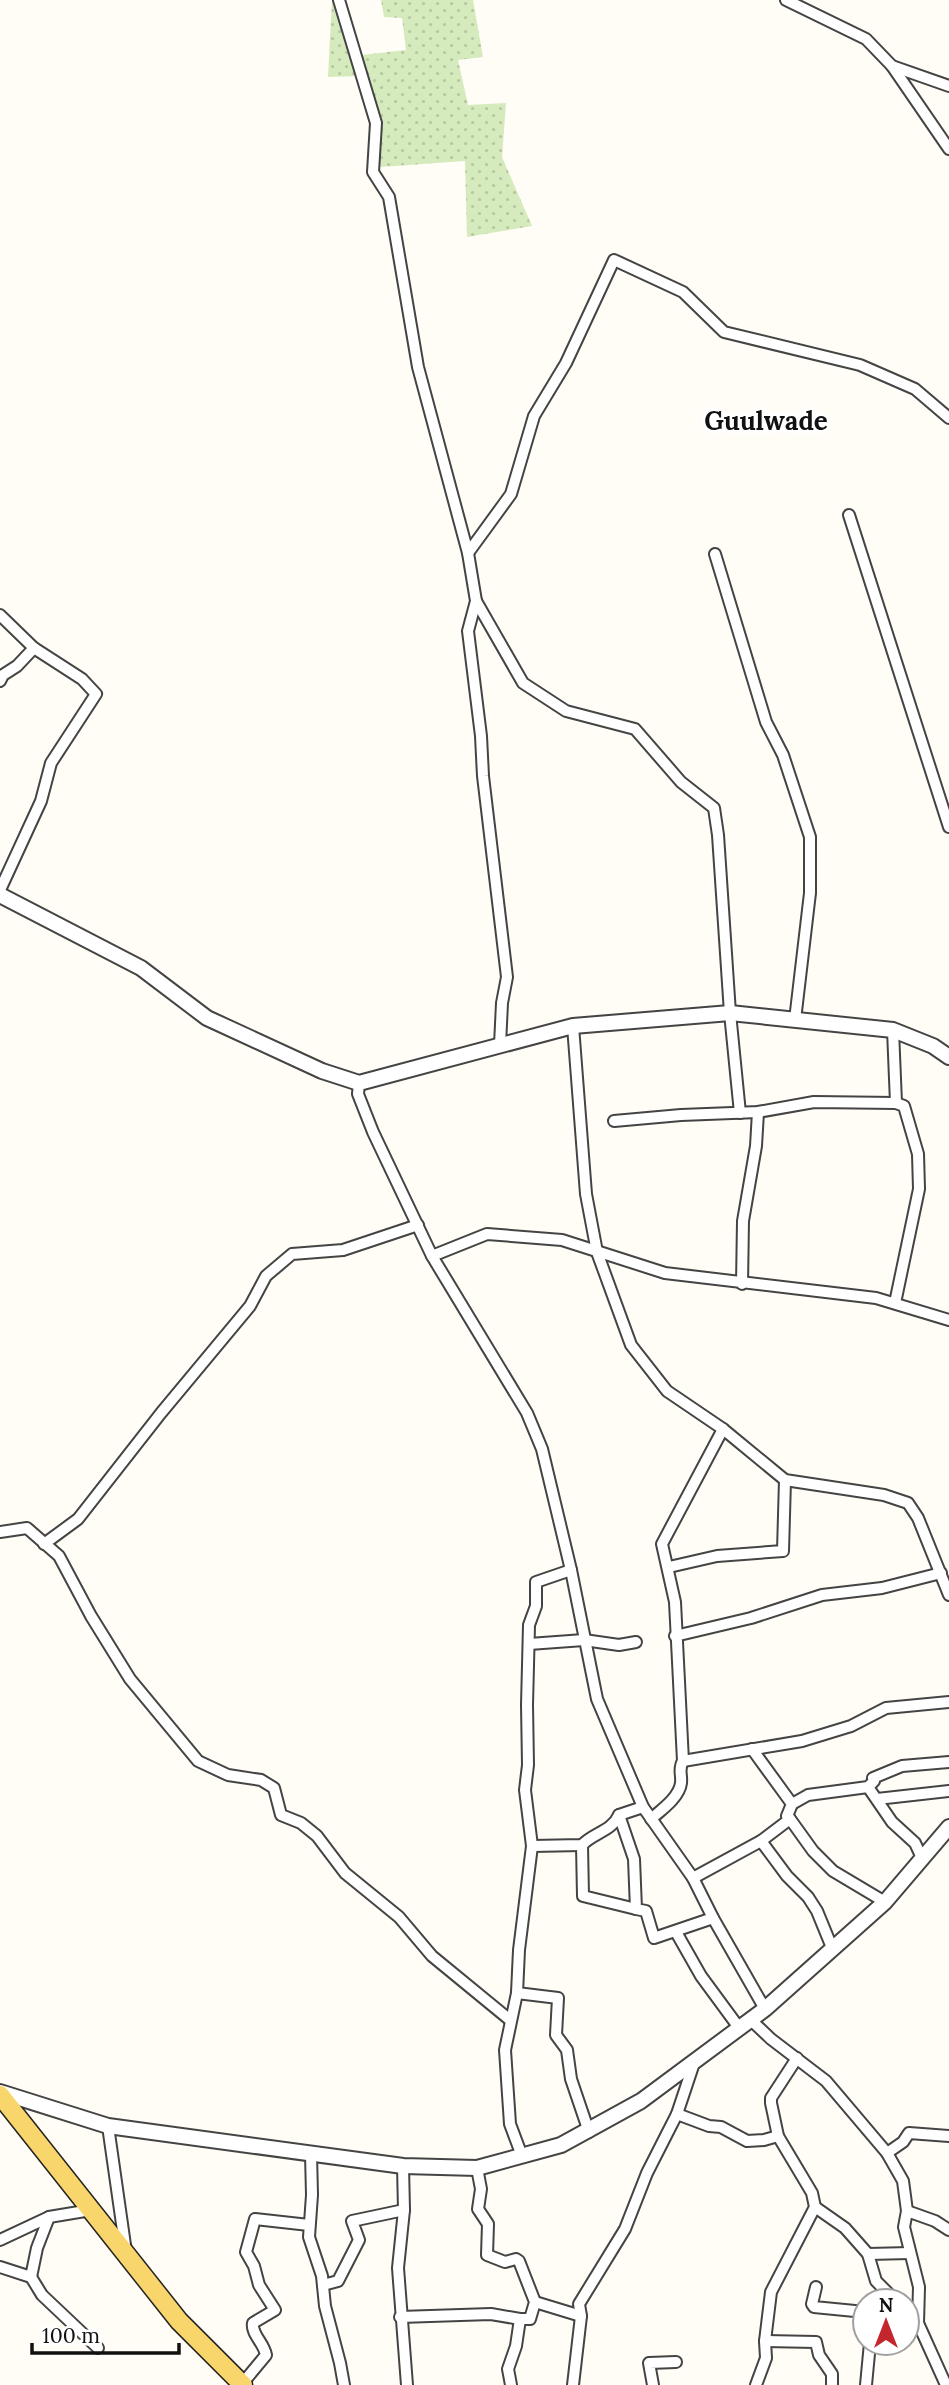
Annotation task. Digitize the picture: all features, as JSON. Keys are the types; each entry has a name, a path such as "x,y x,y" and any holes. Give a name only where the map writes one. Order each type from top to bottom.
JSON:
{"main road":[{"path":"0,2093 179,2321 242,2385"}],"street":[{"path":"339,0 376,123 373,172 389,197 418,367 468,553 476,601 523,683 566,712 635,729 681,782 714,808 740,1113"},
{"path":"786,0 802,3 866,39 892,66 949,149"},
{"path":"892,66 949,86"},
{"path":"468,553 511,494 534,416 566,363 614,260 683,292 724,332 860,365 915,389 949,418"},
{"path":"849,515 949,827"},
{"path":"715,554 766,722 783,755 810,837 810,893 795,1020"},
{"path":"476,601 468,631 481,736 482,776 507,976 502,1003 500,1045"},
{"path":"0,615 34,648 82,679 96,694 51,763 41,801 0,893 141,968 207,1018 322,1071 359,1083 573,1026 730,1013 893,1030 933,1046 949,1057"},
{"path":"0,681 3,675 17,666 34,648"},
{"path":"573,1026 586,1194 597,1252 631,1345 667,1391 723,1429 785,1480 884,1495 908,1503 918,1518 949,1595"},
{"path":"893,1030 896,1103"},
{"path":"359,1083 358,1094 373,1132 432,1256 527,1413 542,1449 571,1570 597,1699 643,1807 693,1878 765,2009"},
{"path":"614,1121 758,1112 814,1102 896,1103 904,1106 918,1154 919,1189 895,1303"},
{"path":"742,1284 743,1221 756,1146 758,1112"},
{"path":"44,1544 78,1519 250,1306 266,1276 292,1254 343,1250 418,1225"},
{"path":"432,1256 487,1234 562,1240 666,1273 876,1298 949,1320"},
{"path":"651,1819 680,1790 679,1767 683,1760 675,1602 663,1544 723,1429"},
{"path":"669,1567 717,1556 783,1551 785,1480"},
{"path":"0,1532 27,1528 59,1556 90,1616 142,1696 198,1761 228,1775 261,1780 274,1788 281,1815 301,1823 317,1836 345,1873 399,1917 432,1956 510,2020"},
{"path":"522,2156 510,2124 505,2050 517,1993 519,1950 532,1846 525,1790 528,1765 529,1625 536,1606 536,1582 571,1570"},
{"path":"675,1636 751,1618 822,1595 882,1588 941,1573"},
{"path":"529,1644 584,1640 619,1645 636,1642"},
{"path":"683,1760 802,1741 839,1730 886,1708 949,1702"},
{"path":"752,1749 792,1804"},
{"path":"885,1902 833,1871 813,1851 787,1816 792,1804 808,1795 869,1787 874,1781 873,1778 902,1766 949,1762"},
{"path":"869,1787 892,1822 915,1843 922,1858"},
{"path":"877,1799 949,1791"},
{"path":"532,1846 582,1845 615,1824 619,1815 643,1807"},
{"path":"619,1815 634,1858 636,1909"},
{"path":"693,1878 761,1841 790,1819"},
{"path":"0,2093 108,2126 403,2166 477,2168 522,2156 561,2145 589,2132 641,2101 694,2063 765,2009 833,1950 855,1926 885,1902 922,1858 947,1835"},
{"path":"761,1841 787,1877 817,1911 833,1950"},
{"path":"582,1845 583,1896 646,1911 654,1938 713,1918"},
{"path":"676,1932 701,1976 745,2024 797,2058 826,2081 887,2153 903,2181 907,2211 904,2227 919,2287"},
{"path":"517,1993 544,1994 558,1998 556,2035 568,2050 571,2079 589,2132"},
{"path":"755,2385 766,2358 765,2341 771,2292 815,2207 812,2193 778,2136 771,2098 797,2058"},
{"path":"573,2385 581,2316 579,2304 622,2236 647,2173 677,2114 694,2063"},
{"path":"677,2114 709,2126 721,2127 747,2141 778,2136"},
{"path":"108,2126 127,2255"},
{"path":"887,2153 903,2142 909,2133 949,2136"},
{"path":"311,2154 312,2195 309,2225 312,2251 323,2285 325,2306 344,2385"},
{"path":"403,2166 404,2210 398,2260 407,2385"},
{"path":"400,2317 491,2314 530,2319 535,2302 519,2261 516,2259 505,2262 487,2255 488,2224 478,2209 481,2189 477,2168"},
{"path":"815,2207 845,2228 869,2254 876,2281 882,2287"},
{"path":"0,2240 49,2217 91,2210"},
{"path":"323,2285 338,2281 359,2240 352,2221 404,2210"},
{"path":"907,2211 949,2230"},
{"path":"31,2277 37,2248 49,2217"},
{"path":"242,2385 266,2355 265,2347 252,2329 253,2323 275,2310 259,2285 254,2266 246,2252 255,2219 309,2225"},
{"path":"869,2254 910,2253"},
{"path":"0,2267 31,2277 42,2295 98,2348"},
{"path":"816,2287 812,2304 814,2307 851,2311"},
{"path":"535,2302 581,2316"},
{"path":"511,2385 508,2369 516,2346 520,2319"},
{"path":"921,2330 946,2385"},
{"path":"765,2341 816,2342 819,2355 832,2374 832,2385"},
{"path":"866,2385 869,2357"},
{"path":"653,2385 649,2363 676,2362"}],"green space":[{"path":"332,0 343,0 346,17 362,55 406,50 402,18 384,17 381,0 473,0 483,57 458,60 468,105 506,103 502,157 532,226 467,237 465,161 380,167 370,102 361,76 328,77"}],"district":[{"name":"Guulwade","path":"766,420"}]}
